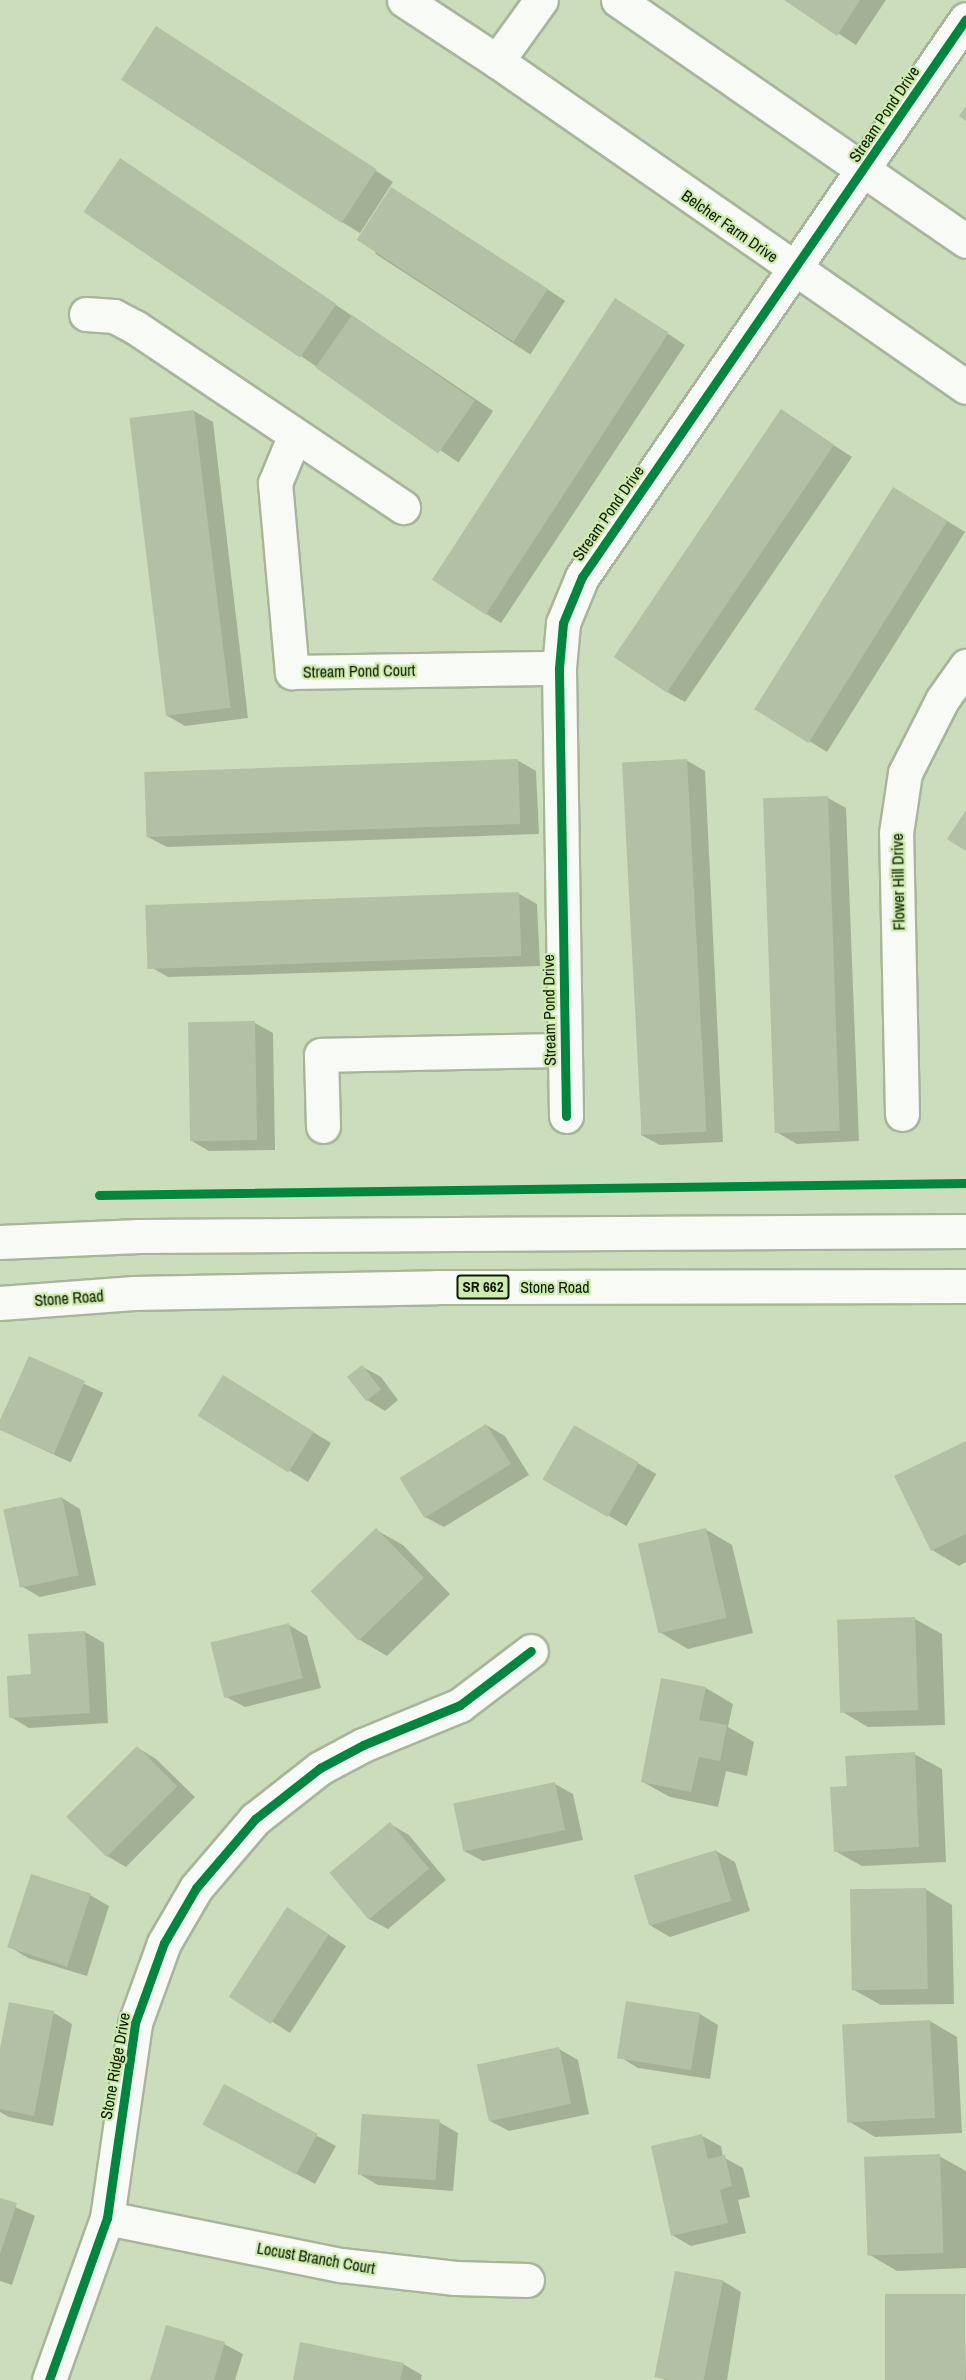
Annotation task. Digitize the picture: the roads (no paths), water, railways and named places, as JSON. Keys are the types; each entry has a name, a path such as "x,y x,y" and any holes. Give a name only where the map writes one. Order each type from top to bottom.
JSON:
{"street":[{"name":"Belcher Farm Drive","path":"404,0 497,61 794,270 966,387"},
{"path":"497,61 540,0"},
{"path":"618,0 966,241"},
{"name":"Stream Pond Drive","path":"566,1116 559,668 563,623 582,577 966,19"},
{"path":"86,314 114,316 135,327 294,437 403,507"},
{"name":"Stream Pond Court","path":"294,437 275,483 292,672 559,668"},
{"name":"Flower Hill Drive","path":"902,1114 896,833 904,773 942,700 966,666"},
{"name":"Stream Pond Drive","path":"323,1126 321,1055 564,1050"},
{"path":"0,1242 150,1236 966,1231"},
{"name":"Stone Road","path":"0,1303 134,1293 425,1288 966,1286"},
{"name":"Stone Ridge Drive","path":"49,2380 107,2218 135,2023 164,1943 196,1888 255,1819 320,1768 363,1745 460,1705 531,1651"},
{"name":"Locust Branch Court","path":"107,2218 341,2265 455,2278 528,2280"}]}
